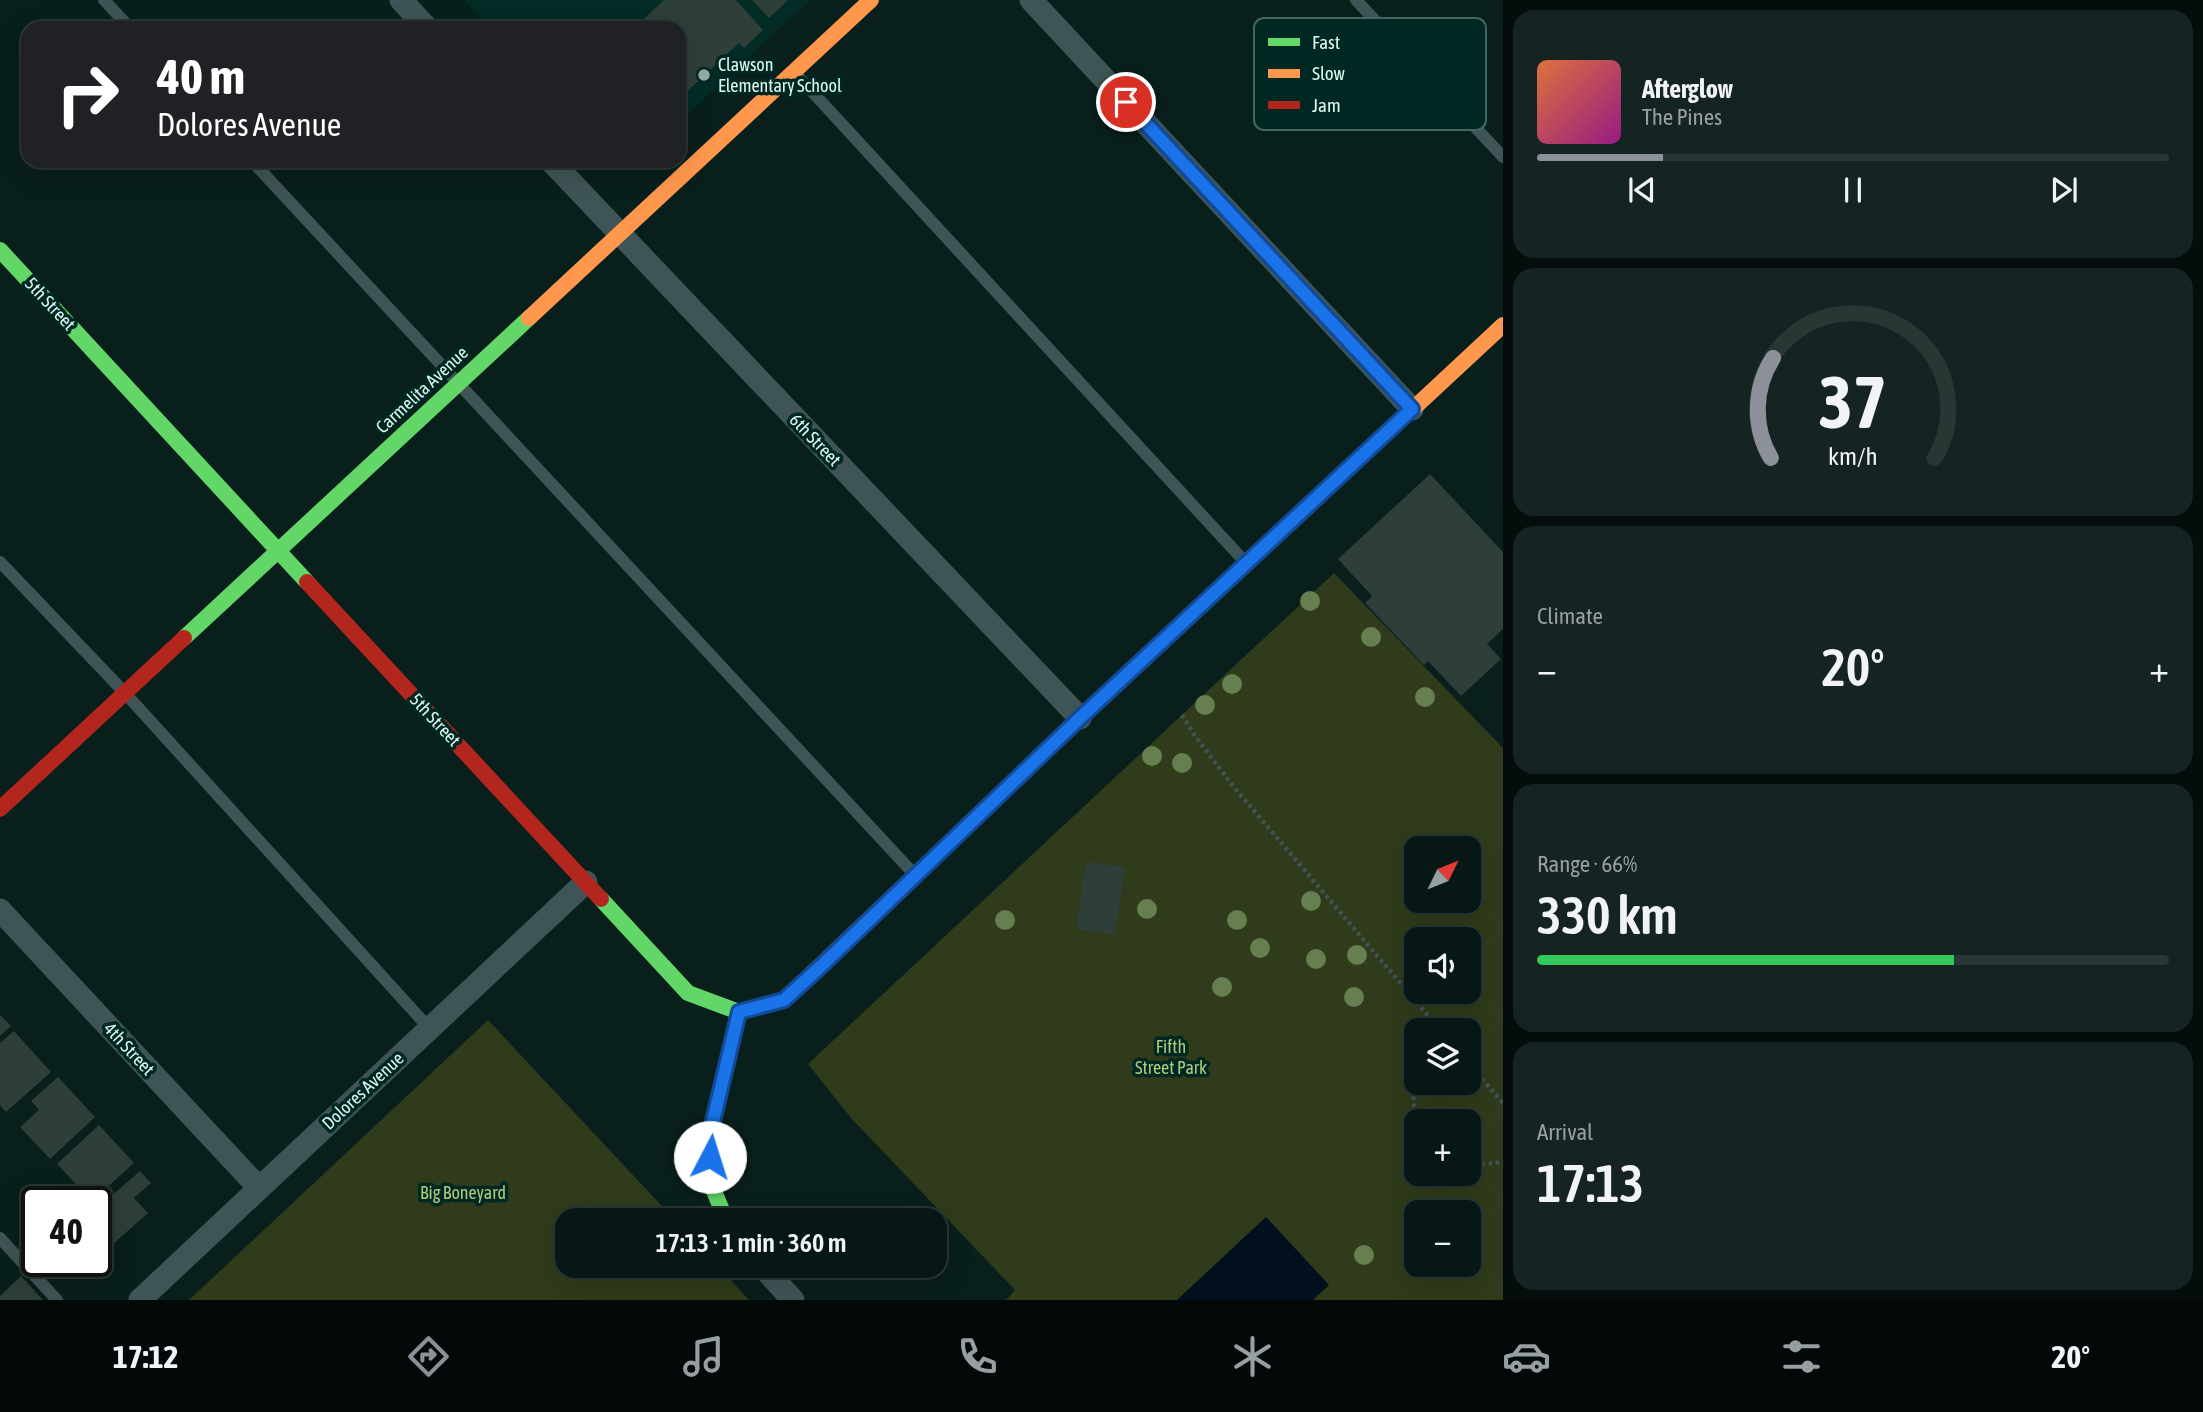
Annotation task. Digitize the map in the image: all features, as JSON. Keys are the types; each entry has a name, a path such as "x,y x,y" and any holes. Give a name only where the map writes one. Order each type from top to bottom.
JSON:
{"street":[{"path":"401,0 420,21"},
{"name":"Carmelita Avenue","path":"0,809 871,0"},
{"path":"1031,0 1412,409"},
{"name":"6th Street","path":"558,168 1080,718"},
{"name":"5th Street","path":"0,250 688,993 739,1012"},
{"path":"721,1208 709,1179 710,1134 739,1012 784,1000 1080,718 1503,325"},
{"name":"Dolores Avenue","path":"140,1300 586,882"},
{"name":"4th Street","path":"0,910 259,1188"},
{"path":"773,1278 793,1300"}],"lane":[{"path":"104,0 124,21"},
{"path":"1356,0 1373,18"},
{"path":"793,72 1246,564"},
{"path":"1478,130 1503,157"},
{"path":"258,168 916,876"},
{"path":"0,562 125,693 429,1028"},
{"path":"0,1238 57,1300"}],"path":[{"path":"1182,715 1233,786 1430,1018"},
{"path":"1481,1078 1503,1104"},
{"path":"1481,1164 1503,1162"}],"shaded area":[{"name":"Clawson Elementary School","path":"464,0 810,0 686,115 686,21 484,21"}],"green space":[{"name":"Fifth Street Park","path":"1334,573 1503,748 1503,1300 1006,1300 1015,1290 947,1219 947,1208 937,1208 851,1118 808,1064"},
{"name":"Big Boneyard","path":"488,1020 664,1208 555,1208 555,1278 729,1278 749,1300 189,1300"}],"water":[{"path":"1266,1217 1329,1285 1313,1300 1177,1300"}],"building":[{"path":"664,0 736,0 763,30 744,48 739,43 686,92 686,21 642,21"},
{"path":"752,0 788,0 769,18"},
{"path":"1430,474 1503,552 1503,629 1487,644 1501,659 1461,696 1428,661 1424,665 1365,603 1372,596 1338,559"},
{"path":"1086,862 1125,867 1115,935 1076,929"},
{"path":"0,1015 11,1026 0,1036"},
{"path":"14,1031 51,1072 6,1112 0,1105 0,1043"},
{"path":"58,1077 95,1117 50,1159 20,1127 39,1110 31,1101"},
{"path":"99,1125 134,1163 109,1186 78,1186 57,1164"},
{"path":"140,1171 151,1183 134,1198 148,1213 112,1245 112,1195"},
{"path":"21,1276 43,1300 0,1300 0,1296"}],"traffic: fast":[{"path":"0,250 307,582"},
{"path":"184,638 529,318"},
{"path":"1052,745 1401,420"},
{"path":"601,899 688,993 739,1012 710,1134 709,1179 721,1208"}],"traffic: slow":[{"path":"529,318 871,0"},
{"path":"1401,420 1503,325"},
{"path":"739,1012 784,1000 1052,745"}],"traffic: jam":[{"path":"307,582 601,899"},
{"path":"0,809 184,638"}],"place":[{"name":"Clawson Elementary School","path":"704,75"}],"route":[{"path":"710,1157 710,1134 739,1012 784,1000 1080,718 1412,409 1126,102"}]}
